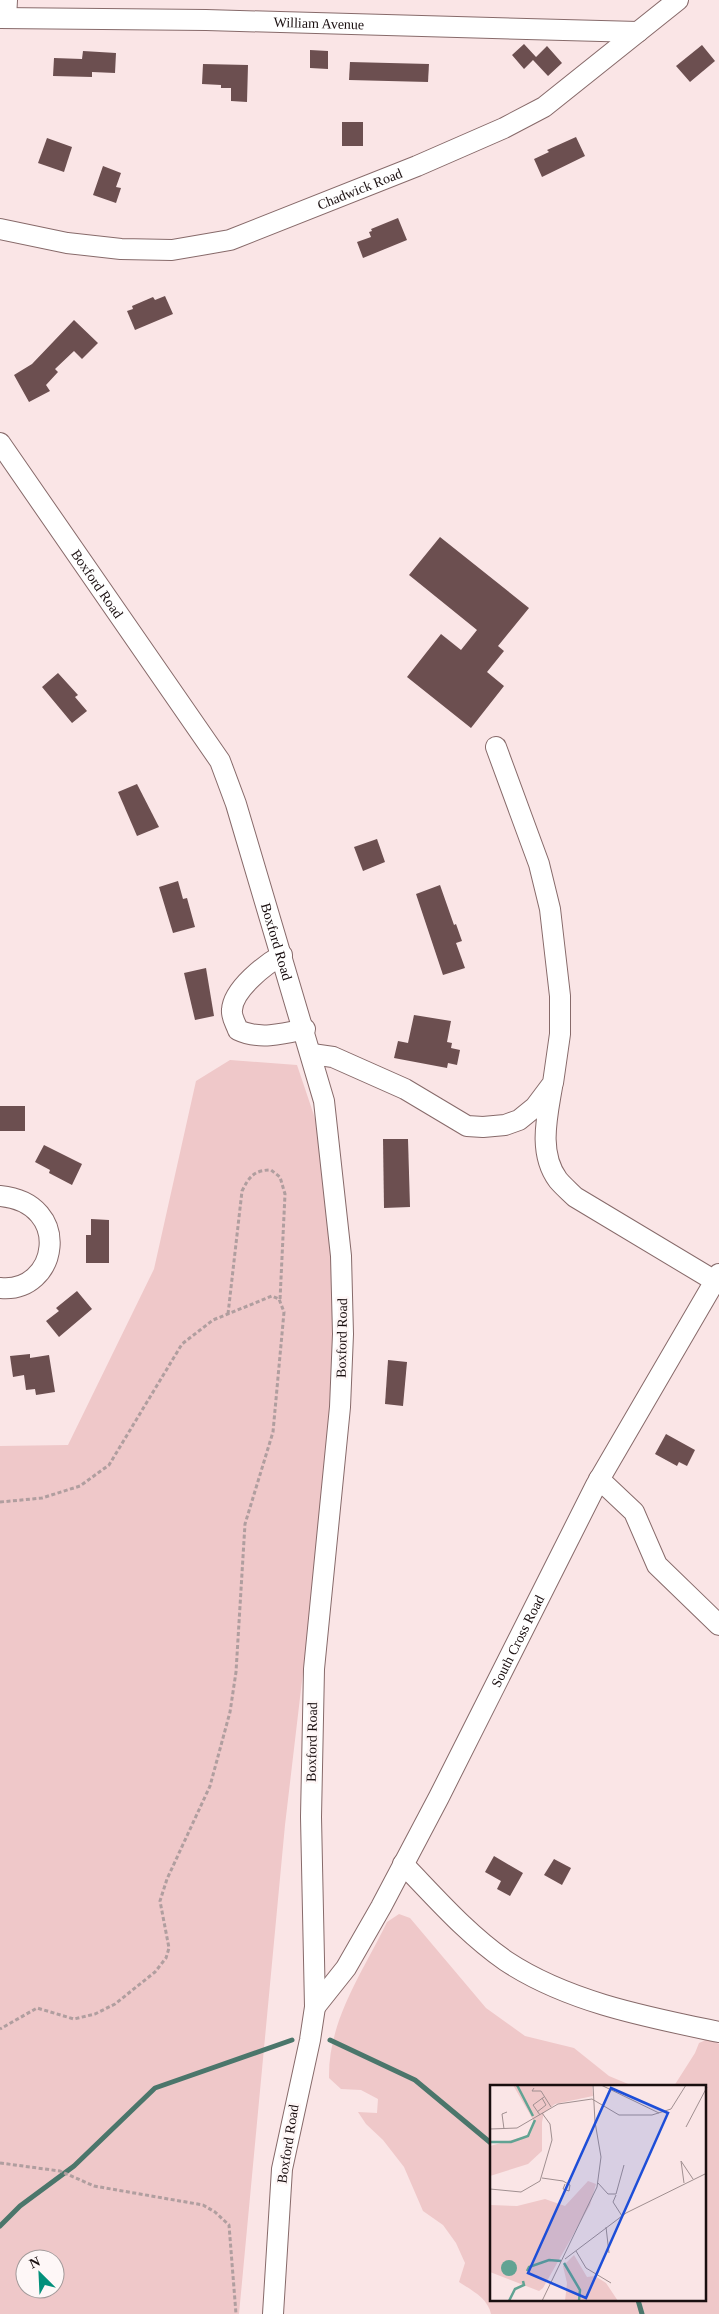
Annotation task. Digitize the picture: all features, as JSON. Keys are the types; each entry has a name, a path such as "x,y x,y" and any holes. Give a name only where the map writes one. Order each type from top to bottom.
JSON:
{"street":[{"name":"Chadwick Road","path":"0,229 67,243 121,248 172,250 230,240 417,166 504,128 544,107 678,0"},
{"name":"William Avenue","path":"4,12 206,20 638,32"},
{"name":"Boxford Road","path":"0,443 220,762 236,804 305,1029 324,1101 334,1172 341,1256 344,1334 340,1407 314,1669 310,1817 314,2007 310,2040 282,2169 273,2314"},
{"path":"496,747 539,864 550,909 560,996 560,1034 547,1116 546,1146 548,1160 558,1180 575,1197 717,1277"},
{"path":"282,955 268,963 249,980 234,1004 233,1017 238,1030 247,1034 262,1036 305,1029"},
{"path":"312,1054 333,1057 405,1089 467,1126 505,1125 519,1120 535,1107 553,1083"},
{"path":"0,1196 17,1197 33,1206 45,1219 50,1237 49,1255 40,1271 26,1283 9,1289 0,1288"},
{"name":"South Cross Road","path":"314,2007 346,1968 439,1798 599,1479 717,1277"},
{"path":"599,1479 634,1512 657,1564 719,1625"},
{"path":"403,1864 473,1935 506,1960 544,1983 651,2018 719,2032"}],"path":[{"path":"0,2029 23,2014 37,2008 74,2019 95,2014 115,2004 154,1972 166,1958 169,1948 160,1901 167,1880 210,1786 230,1712 236,1672 246,1524 273,1432 284,1312 280,1302 285,1194 280,1177 271,1170 260,1170 251,1175 242,1191 228,1314"},
{"path":"0,1502 42,1498 80,1486 109,1465 182,1344 214,1320 228,1314 272,1296 280,1302"},
{"path":"0,2163 60,2171 94,2186 131,2194 171,2198 203,2205 215,2212 229,2225 236,2314"}],"shaded area":[{"path":"230,1060 297,1065 326,1151 334,1319 325,1486 285,1825 239,2314 0,2314 0,1446 68,1445 154,1269 196,1081"},
{"path":"399,1914 410,1918 486,2008 525,2036 574,2048 609,2076 631,2085 490,2085 490,2302 706,2302 706,2085 675,2085 695,2053 699,2043 708,2039 719,2044 719,2314 491,2314 483,2299 459,2282 465,2263 456,2243 443,2225 423,2211 404,2167 383,2140 366,2124 358,2112 377,2113 378,2099 361,2090 341,2089 329,2078 334,2036 341,2016 387,1922"}],"building":[{"path":"524,44 536,57 547,46 562,63 548,76 533,60 524,69 512,55"},
{"path":"702,45 715,61 690,82 676,66"},
{"path":"310,50 328,51 328,69 310,68"},
{"path":"83,51 116,53 115,73 92,72 92,77 53,76 54,58 82,59"},
{"path":"350,62 429,64 428,82 349,80"},
{"path":"203,64 248,65 247,102 231,101 231,88 221,88 221,85 202,84"},
{"path":"342,122 363,122 363,146 342,146"},
{"path":"576,137 585,156 542,177 534,159 549,152 547,150"},
{"path":"47,138 72,147 64,172 38,163"},
{"path":"103,166 121,173 116,187 121,188 116,203 93,195"},
{"path":"398,218 407,240 363,258 357,242 371,237 369,232 372,231 371,229"},
{"path":"165,296 173,314 135,330 127,311 133,309 132,306 153,297 155,300"},
{"path":"74,320 98,343 82,359 74,351 55,369 58,372 46,385 50,391 29,402 14,375 32,364"},
{"path":"440,537 529,608 498,646 504,651 487,672 504,686 471,728 407,677 441,634 461,650 477,630 409,575"},
{"path":"58,673 78,695 75,697 87,711 72,723 42,687"},
{"path":"137,784 159,827 137,836 118,792"},
{"path":"377,839 385,862 363,871 354,847"},
{"path":"178,881 183,899 187,898 195,927 173,933 159,887"},
{"path":"440,885 454,925 456,924 462,941 456,943 465,968 443,975 416,894"},
{"path":"206,968 214,1016 195,1020 184,973"},
{"path":"414,1015 451,1021 447,1042 452,1043 451,1048 460,1050 457,1065 448,1063 447,1068 394,1058 398,1041 408,1043"},
{"path":"0,1106 25,1106 25,1131 0,1131"},
{"path":"383,1139 408,1139 410,1207 384,1208"},
{"path":"44,1145 82,1164 72,1185 49,1173 50,1170 35,1162"},
{"path":"91,1219 109,1220 109,1263 86,1263 86,1235 91,1235"},
{"path":"77,1291 92,1309 59,1337 46,1321 59,1311 56,1308"},
{"path":"30,1354 30,1358 49,1355 55,1392 36,1395 35,1389 26,1390 24,1375 13,1377 10,1356"},
{"path":"388,1360 407,1362 403,1406 385,1404"},
{"path":"666,1434 695,1450 687,1466 679,1462 677,1466 655,1454"},
{"path":"494,1856 523,1873 510,1896 497,1889 501,1881 485,1872"},
{"path":"554,1859 571,1868 562,1885 544,1875"}],"waterway":[{"path":"0,2226 20,2206 74,2166 155,2088 292,2040"},
{"path":"330,2040 415,2080 490,2142"},
{"path":"639,2302 642,2314"}]}
